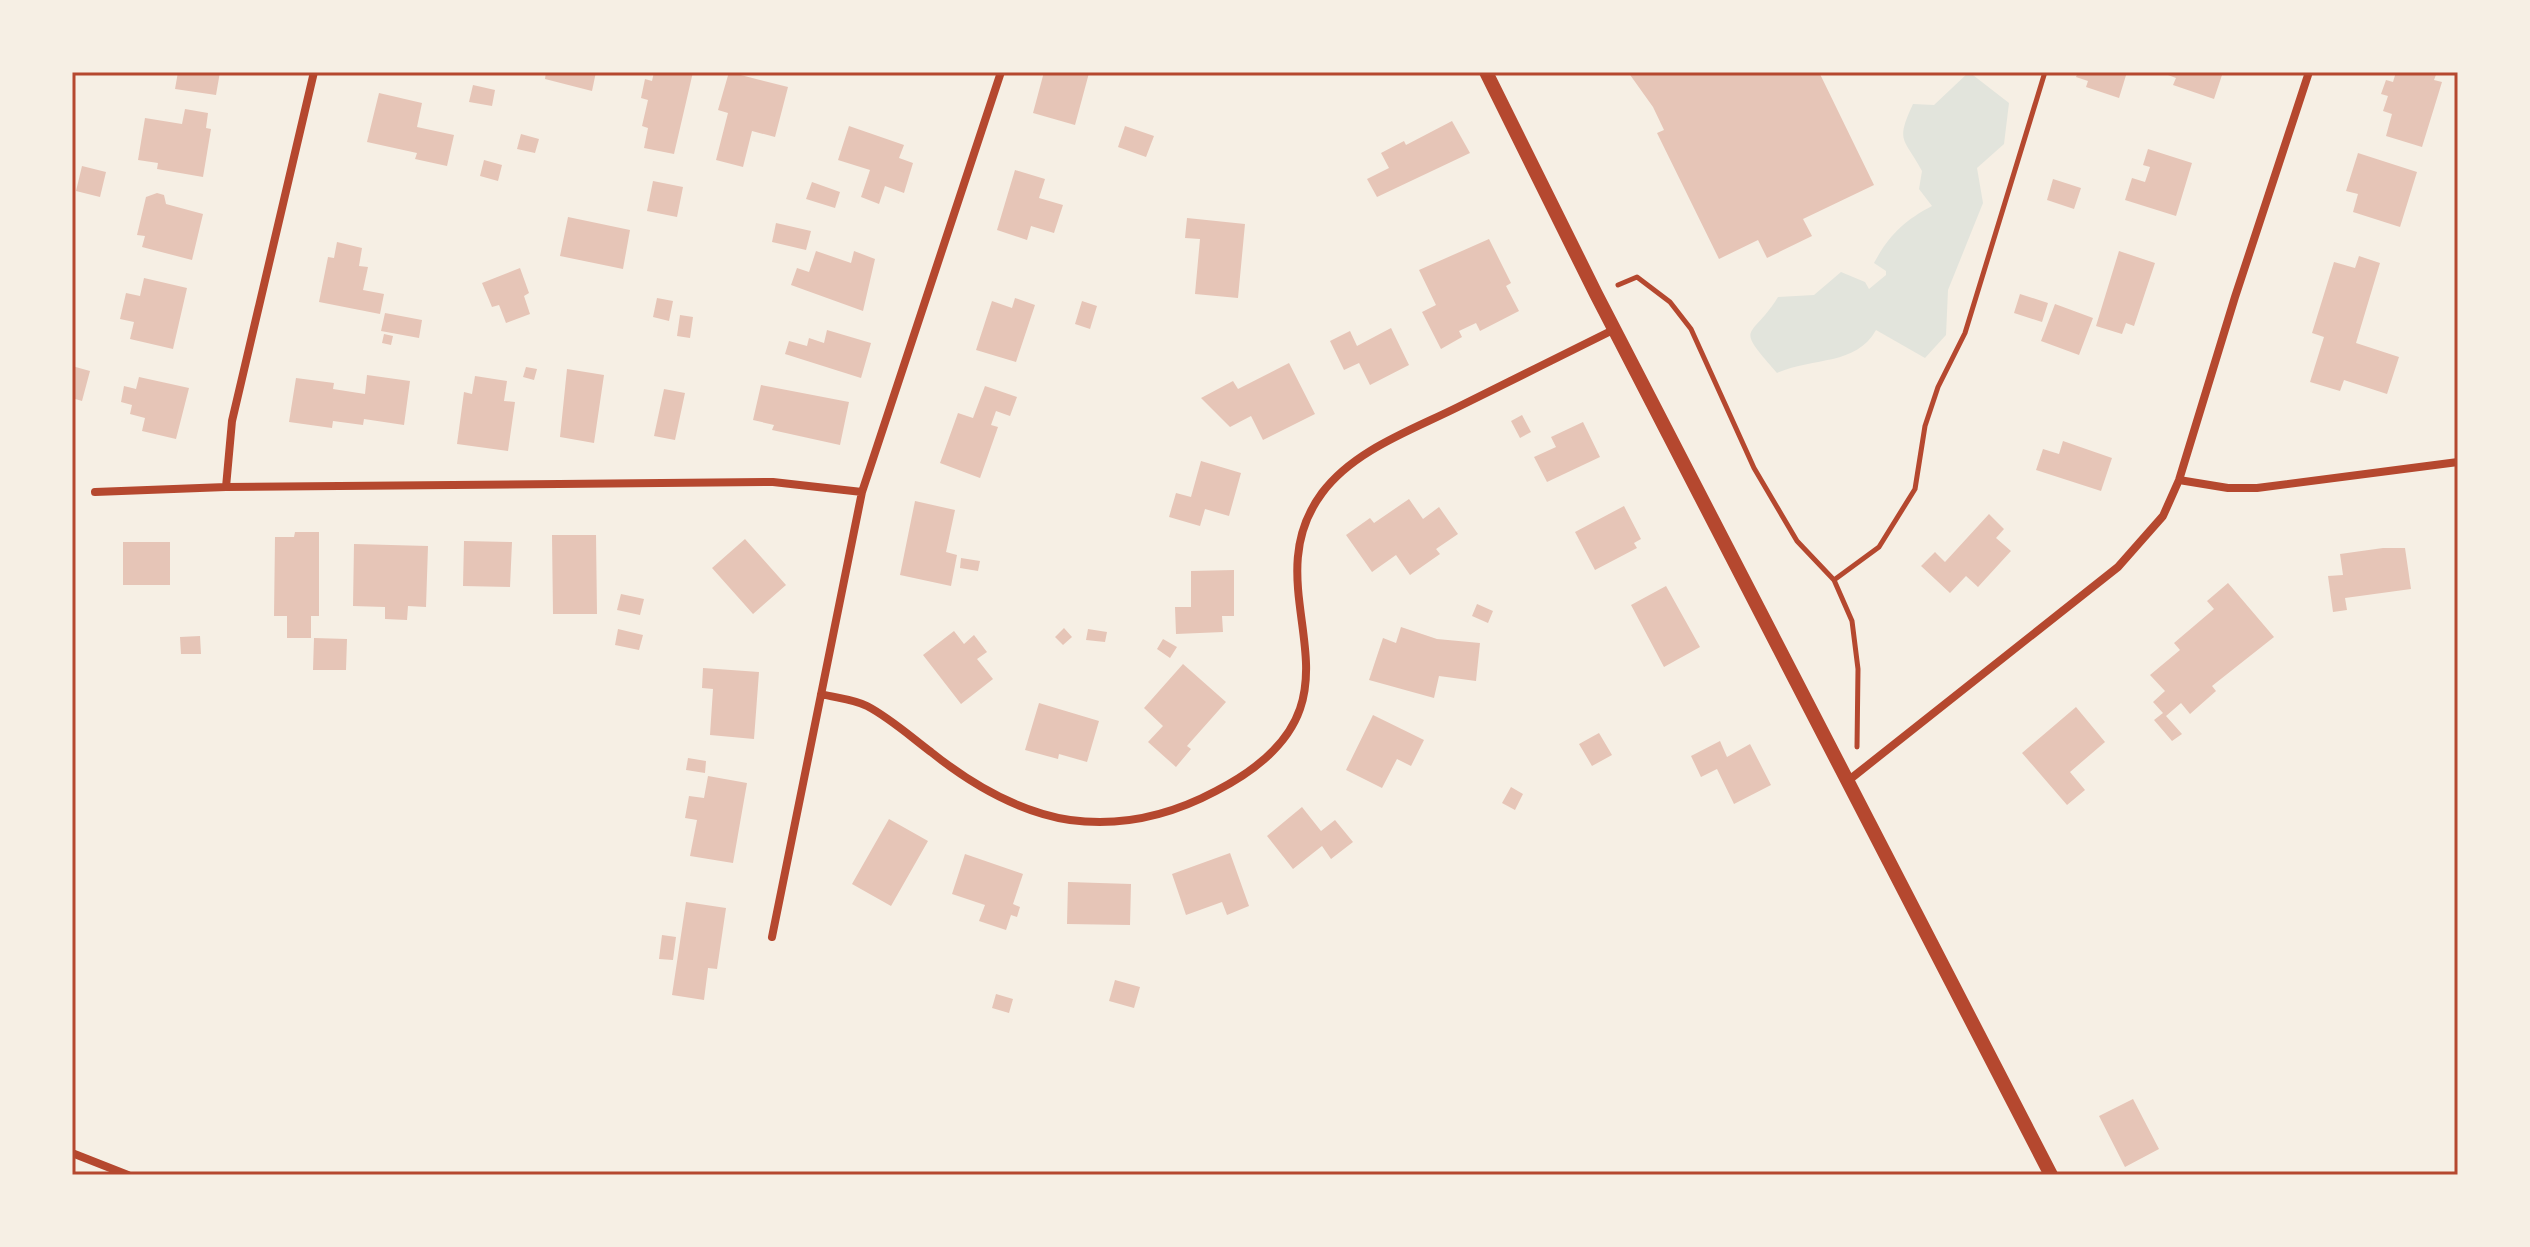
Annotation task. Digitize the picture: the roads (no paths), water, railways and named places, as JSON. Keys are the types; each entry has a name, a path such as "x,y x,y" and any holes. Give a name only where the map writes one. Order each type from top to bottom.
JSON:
{"street":[{"path":"226,487 232,421 314,72"},
{"path":"772,937 862,492 1001,72"},
{"path":"1486,72 2051,1175"},
{"path":"1849,780 2118,567 2153,530 2179,480 2309,72"},
{"path":"821,694 870,708 974,783 1012,803 1049,815 1087,822 1119,822 1166,811 1202,798 1262,763 1285,737 1299,712 1307,666 1297,549 1310,512 1328,486 1384,443 1615,328"},
{"path":"2179,480 2228,488 2257,488 2458,462"},
{"path":"95,492 226,487 773,482 862,492"},
{"path":"72,1153 128,1175"}]}
